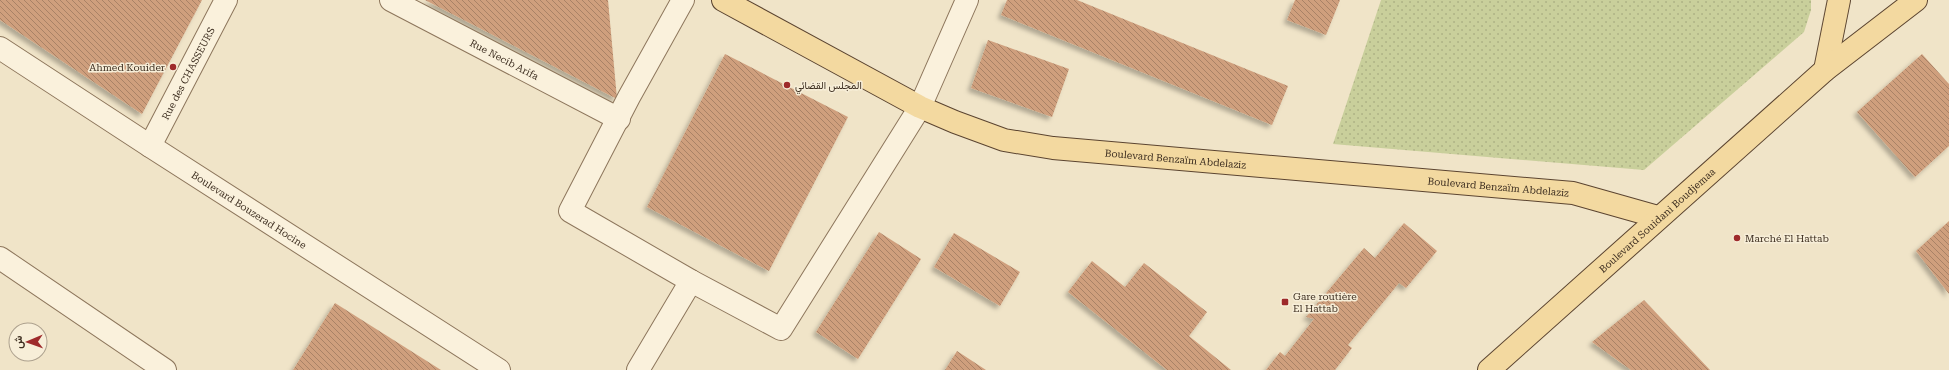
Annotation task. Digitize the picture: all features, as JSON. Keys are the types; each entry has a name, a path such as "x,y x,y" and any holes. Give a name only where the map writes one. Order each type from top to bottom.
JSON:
{"main road":[{"name":"Boulevard Benzaïm Abdelaziz","path":"723,0 920,107 1004,140 1053,148 1573,193 1658,218"},
{"path":"1825,70 1839,0"},
{"name":"Boulevard Souidani Boudjemaa","path":"1489,370 1825,70 1916,0"}],"street":[{"name":"Rue des CHASSEURS","path":"150,146 226,0"},
{"name":"Rue Necib Arifa","path":"391,0 618,119"},
{"path":"683,0 570,211 691,281 781,329 920,107 967,0"},
{"name":"Boulevard Bouzerad Hocine","path":"0,48 499,370"},
{"path":"0,258 165,370"},
{"path":"638,370 691,281"}],"green space":[{"path":"1381,0 1811,0 1811,10 1804,32 1644,170 1333,144"}],"building":[{"path":"0,0 202,0 142,114 0,20"},
{"path":"425,0 608,0 617,99"},
{"path":"1007,0 1077,0 1288,86 1272,125 1001,15"},
{"path":"1295,0 1340,0 1326,35 1287,20"},
{"path":"988,40 1069,69 1052,117 971,88"},
{"path":"725,54 848,117 769,271 647,207"},
{"path":"1922,54 1949,84 1949,146 1915,177 1857,112"},
{"path":"1949,221 1949,294 1916,251"},
{"path":"1404,223 1437,251 1406,288 1399,283 1348,345 1352,348 1335,370 1266,370 1280,352 1285,356 1314,319 1306,317 1364,248 1375,258"},
{"path":"879,232 921,259 858,359 816,332"},
{"path":"954,233 1020,272 1000,306 934,267"},
{"path":"1092,261 1125,287 1144,263 1207,312 1189,336 1231,370 1167,370 1068,292"},
{"path":"1644,300 1710,370 1631,370 1592,342"},
{"path":"335,303 441,370 293,370"},
{"path":"957,351 986,370 945,370"}],"place":[{"name":"Ahmed Kouider","path":"173,67"},
{"name":"المجلس القضائي","path":"787,85"},
{"name":"Marché El Hattab","path":"1737,238"},
{"name":"Gare routière El Hattab","path":"1285,302"}]}
